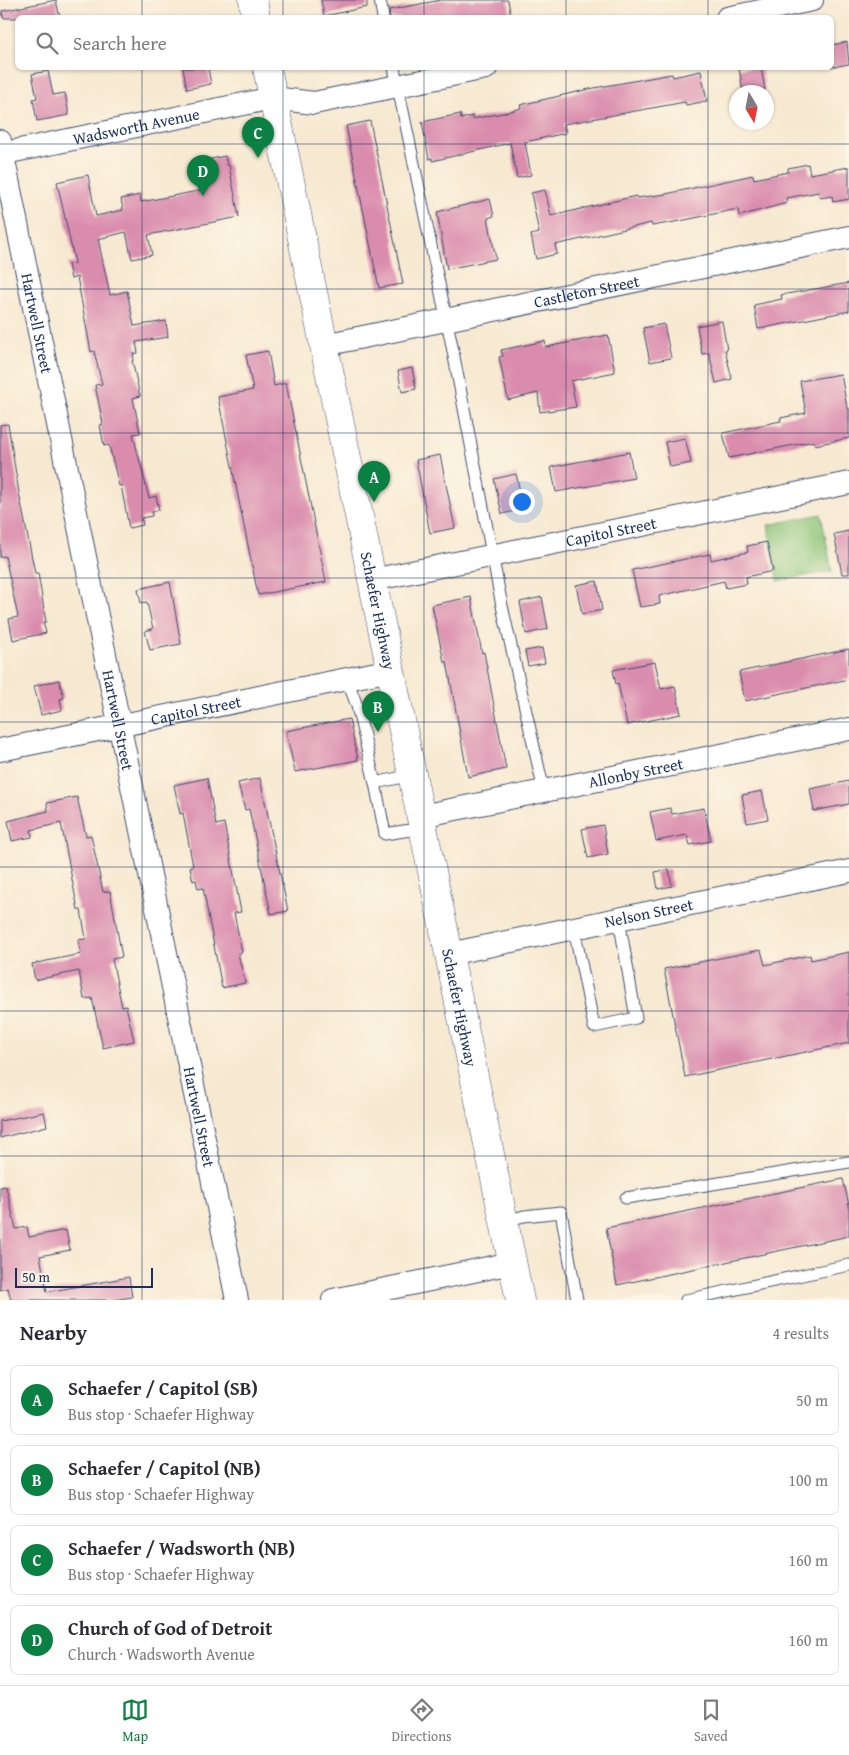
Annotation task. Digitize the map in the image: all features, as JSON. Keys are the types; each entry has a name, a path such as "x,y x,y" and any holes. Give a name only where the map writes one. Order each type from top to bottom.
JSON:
{"street":[{"path":"253,0 256,15"},
{"path":"741,15 812,0"},
{"name":"Schaefer Highway","path":"267,70 520,1300"},
{"name":"Wadsworth Avenue","path":"1,149 273,98 314,103 396,77 466,70"},
{"name":"Hartwell Street","path":"1,149 237,1300"},
{"name":"Castleton Street","path":"324,345 849,237"},
{"name":"Capitol Street","path":"372,580 849,483"},
{"name":"Capitol Street","path":"0,750 391,670"},
{"name":"Allonby Street","path":"422,822 544,791 849,729"},
{"name":"Nelson Street","path":"449,954 849,872"},
{"path":"339,1299 512,1264"}],"lane":[{"path":"380,0 382,15"},
{"path":"396,77 494,555 502,606 544,791"},
{"path":"347,679 357,706 386,834 422,822"},
{"path":"375,783 412,775"},
{"path":"574,928 594,1027 636,1018 619,919"},
{"path":"626,1198 671,1189 849,1162"},
{"path":"504,1220 560,1212 577,1300"},
{"path":"686,1300 849,1265"}],"green space":[{"path":"821,514 832,571 778,581 768,525"}],"building":[{"path":"56,0 59,15 15,15 15,18 3,18 2,11"},
{"path":"321,0 367,0 367,7 324,15"},
{"path":"441,0 508,0 510,15 390,15 389,10"},
{"path":"847,42 849,64 834,67 834,45"},
{"path":"183,70 208,70 211,84 187,89"},
{"path":"739,70 761,70 764,85 742,85"},
{"path":"48,71 53,95 65,93 69,115 37,121 33,99 37,98 32,74"},
{"path":"701,71 707,101 686,105 685,102 564,124 566,133 525,142 531,175 517,178 510,143 432,161 432,158 429,159 422,122 460,114 461,119 472,116 472,119 508,112 521,108 520,105 594,88 672,74 673,77"},
{"path":"370,121 403,284 379,288 346,126"},
{"path":"225,156 227,165 229,165 239,217 148,235 152,255 132,259 126,232 98,239 110,295 127,291 134,326 166,321 168,337 136,342 138,353 133,354 134,360 132,360 140,396 133,398 140,433 133,434 149,498 156,496 159,510 152,512 152,516 141,518 143,525 129,528 121,485 119,486 109,445 104,446 100,425 103,424 95,385 102,384 94,351 91,352 77,277 71,279 68,264 75,263 57,182 88,175 96,216 123,210 121,199 140,195 141,202 203,190 197,162"},
{"path":"808,164 810,174 849,167 849,199 833,202 832,196 820,198 819,192 786,198 787,203 739,216 738,209 652,226 651,223 555,245 557,254 536,259 531,235 539,233 531,193 545,190 551,216 636,196 637,198 666,194 753,175 754,179 788,172 788,168"},
{"path":"490,199 494,216 488,218 496,259 447,269 437,212"},
{"path":"849,283 849,311 758,329 754,305 782,299 781,295"},
{"path":"722,321 727,350 725,350 732,379 716,383 709,353 702,354 697,326"},
{"path":"664,324 671,358 650,362 643,328"},
{"path":"608,335 615,372 571,381 576,407 540,412 538,393 508,400 499,357 503,356 501,350 545,341 546,347"},
{"path":"268,351 274,386 286,383 326,582 258,595 218,397 253,390 246,355"},
{"path":"412,368 416,389 402,392 398,371"},
{"path":"841,374 847,408 849,408 849,438 815,445 814,441 729,458 723,433 781,421 780,418 806,413 800,381"},
{"path":"8,424 19,493 35,573 38,573 46,622 43,622 46,633 13,640 9,619 18,617 5,556 0,557 0,425"},
{"path":"685,438 691,463 670,467 665,442"},
{"path":"629,452 634,478 556,492 551,467"},
{"path":"440,455 455,528 430,533 416,460"},
{"path":"516,474 524,509 502,514 494,479"},
{"path":"849,531 849,574 842,574 834,534"},
{"path":"767,542 773,571 746,577 747,584 726,588 724,581 659,596 660,604 640,607 632,570 710,554 711,560 748,552 747,546"},
{"path":"597,581 602,610 582,614 576,585"},
{"path":"170,582 181,644 150,650 145,631 153,629 147,602 141,603 138,589"},
{"path":"471,597 482,653 484,652 506,769 468,777 447,662 444,662 432,605"},
{"path":"542,597 548,629 526,634 520,602"},
{"path":"542,648 545,663 528,666 525,651"},
{"path":"849,649 849,679 745,701 739,672"},
{"path":"655,662 661,689 675,686 681,714 627,725 618,683 616,684 613,670"},
{"path":"59,680 64,698 60,699 62,710 41,715 34,686"},
{"path":"349,719 358,760 295,772 286,731"},
{"path":"207,778 216,825 224,823 241,912 234,913 242,952 238,953 245,983 222,988 203,888 198,889 196,880 193,881 190,867 193,866 183,813 180,814 174,785"},
{"path":"260,778 288,911 271,914 249,809 245,810 238,783"},
{"path":"849,781 849,804 814,811 810,789"},
{"path":"762,791 768,819 747,823 742,795"},
{"path":"77,797 86,836 91,835 103,892 110,891 122,957 112,959 122,1007 126,1006 134,1041 103,1048 92,998 84,999 79,971 35,980 32,964 81,954 78,940 86,939 81,910 78,910 61,823 31,830 32,837 12,841 8,821 48,811 47,803"},
{"path":"670,808 672,814 704,808 711,841 690,845 687,835 656,841 650,812"},
{"path":"603,825 608,854 588,858 582,829"},
{"path":"669,869 672,886 658,889 655,872"},
{"path":"761,950 765,965 810,955 811,960 849,952 849,1043 685,1077 664,969"},
{"path":"44,1112 47,1126 0,1138 0,1121"},
{"path":"843,1179 849,1205 849,1236 617,1285 606,1228"},
{"path":"6,1186 16,1229 27,1227 29,1237 66,1230 70,1250 40,1256 47,1292 129,1277 132,1297 113,1300 11,1300 8,1288 0,1290 0,1187"}],"place":[{"name":"Schaefer / Wadsworth (NB)","path":"258,158"},
{"name":"Church of God of Detroit","path":"203,196"},
{"name":"Schaefer / Capitol (SB)","path":"374,502"},
{"name":"Schaefer / Capitol (NB)","path":"378,732"}]}
